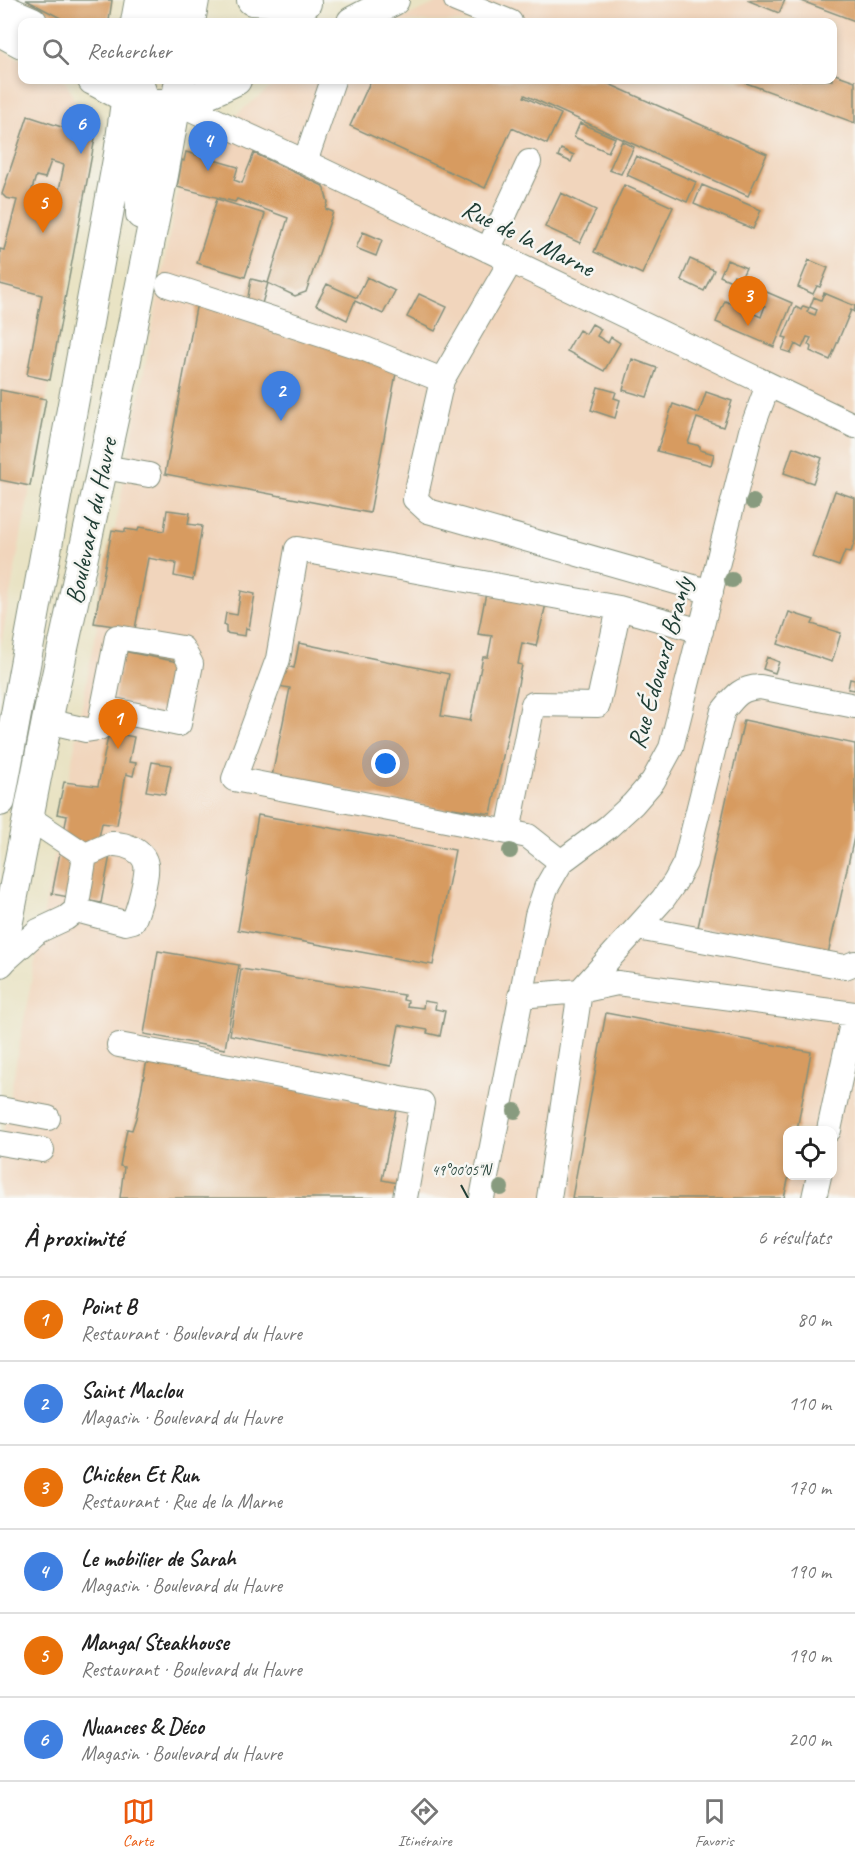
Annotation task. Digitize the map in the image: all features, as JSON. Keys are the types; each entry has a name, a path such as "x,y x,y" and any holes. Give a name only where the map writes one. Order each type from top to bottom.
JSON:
{"main road":[{"path":"137,18 140,0"},
{"path":"161,18 164,0"},
{"path":"191,18 194,0"},
{"path":"252,0 308,2"},
{"path":"361,18 394,0"},
{"path":"275,18 308,2"},
{"path":"0,8 23,18"},
{"path":"0,31 18,41"},
{"path":"109,84 134,90 155,105 174,87 206,93 227,84"},
{"name":"Boulevard du Havre","path":"0,964 47,721 104,467 151,279 174,87"},
{"path":"134,90 147,142 141,181 151,279"},
{"name":"Boulevard du Havre","path":"0,801 119,154 134,90"}],"street":[{"path":"456,0 500,18"},
{"path":"305,162 332,84"},
{"name":"Rue de la Marne","path":"174,87 305,162 855,426"},
{"path":"488,250 529,162"},
{"path":"511,261 442,380 415,499 428,511 711,592"},
{"path":"151,279 184,307"},
{"path":"151,279 365,349 442,380"},
{"name":"Rue Édouard Branly","path":"482,1198 520,996 537,915 546,888 561,862 625,812 653,781 671,748 752,431 768,385"},
{"path":"104,467 149,475"},
{"path":"561,862 528,836 234,779 278,659 297,549 619,608 701,631"},
{"path":"508,831 533,704 598,705 619,608"},
{"path":"47,721 86,730 99,728 118,711 179,724 191,664 182,648 117,637 99,728"},
{"path":"549,1198 580,991 663,899 685,863 723,711 733,698 746,688 760,687 855,706"},
{"path":"28,817 85,855"},
{"path":"76,910 125,923 134,921 139,911 146,866 140,854 128,846 112,844 85,855"},
{"path":"0,964 38,930 66,918 76,910 85,855"},
{"path":"638,928 845,967 855,963"},
{"path":"520,996 580,991 617,983 854,1014 830,1126"},
{"path":"119,1045 422,1103 405,1198"},
{"path":"0,1109 48,1118"},
{"path":"0,1143 42,1150"},
{"path":"814,1198 818,1180"}],"shaded area":[{"path":"443,0 855,0 855,1198 0,1198 0,1150 184,156 275,84 837,84 837,18 403,18"},
{"path":"0,49 18,58 18,84 67,84 94,144 0,649"}],"building":[{"path":"26,0 112,0 109,18 60,18"},
{"path":"747,0 785,0 779,13"},
{"path":"799,0 855,0 855,21"},
{"path":"837,75 855,81 855,123 749,84 837,84"},
{"path":"369,84 609,84 767,154 748,196 525,95 524,97 561,114 547,144 512,128 485,188 350,126"},
{"path":"28,116 95,138 50,380 27,375 42,295 0,284 0,249 4,250 17,200 6,198 2,194","holes":["51,161 64,165 55,210 28,203 36,176 45,178"]},
{"path":"580,123 615,138 608,152 574,137"},
{"path":"622,141 634,147 621,174 609,170"},
{"path":"561,149 574,155 571,162 558,156"},
{"path":"186,152 238,167 234,180 242,183 254,153 323,186 328,202 326,209 333,212 306,292 295,296 268,283 288,218 237,199 235,202 177,187 182,160 184,161"},
{"path":"636,156 696,182 687,202 627,175"},
{"path":"624,185 673,207 642,274 594,252"},
{"path":"702,185 761,210 753,229 694,204"},
{"path":"561,193 596,210 580,243 545,227"},
{"path":"217,199 265,214 245,277 197,263"},
{"path":"363,232 382,240 376,256 356,248"},
{"path":"690,259 714,270 704,291 681,280"},
{"path":"727,260 746,268 741,278 734,275 731,281 720,276"},
{"path":"809,260 828,268 820,287 817,286 813,294 798,287"},
{"path":"367,277 395,291 383,314 355,301 347,320 316,305 327,284 357,298"},
{"path":"251,279 268,283 261,307 247,303"},
{"path":"762,290 792,303 774,347 716,322 725,301 761,317 765,306 756,302"},
{"path":"824,293 855,306 854,312 851,310 830,360 810,351 811,347 808,344 811,338 807,337 802,348 795,344 791,353 782,350 787,338 783,337 796,307 801,310 803,306 809,308 807,312 815,315 817,310 810,307 814,297 821,300"},
{"path":"419,294 447,307 435,331 407,317"},
{"path":"197,302 397,368 370,513 165,474"},
{"path":"592,324 601,329 597,336 608,343 611,337 620,343 604,371 567,351 579,330 586,334"},
{"path":"632,359 657,368 647,397 623,390"},
{"path":"598,387 616,392 614,398 620,400 615,418 591,410"},
{"path":"0,390 46,399 30,486 0,480"},
{"path":"706,392 732,401 723,427 697,418 688,443 700,446 700,450 714,454 711,465 657,451 673,404 699,413"},
{"path":"793,447 822,458 813,483 784,473"},
{"path":"835,491 855,498 855,540 851,552 845,551 839,566 812,557"},
{"path":"167,510 190,513 188,524 202,526 193,580 174,576 176,563 148,558 135,629 94,623 112,530 138,531 139,527 164,531"},
{"path":"241,591 255,594 249,629 246,628 245,636 226,633 226,625 224,625 226,613 237,615"},
{"path":"486,593 546,604 536,646 522,643 518,664 522,665 491,814 453,808 452,811 272,776 290,688 278,686 283,665 294,668 299,643 449,674 441,716 470,721 483,657 488,657 492,636 478,634"},
{"path":"789,612 814,620 812,624 841,633 832,662 778,644"},
{"path":"123,651 183,663 174,711 114,699"},
{"path":"767,657 779,662 775,673 763,669"},
{"path":"850,679 855,680 855,690 848,689"},
{"path":"744,720 855,744 855,833 828,954 698,927"},
{"path":"109,732 134,737 129,762 136,763 133,776 126,774 117,825 102,823 96,852 110,855 101,903 52,894 67,816 57,814 64,782 98,786"},
{"path":"152,762 171,765 165,794 146,791"},
{"path":"258,815 455,850 433,965 238,930"},
{"path":"158,951 239,965 225,1049 144,1034"},
{"path":"241,969 404,995 403,1000 408,1001 407,1006 423,1008 424,1001 436,1003 435,1009 445,1011 440,1036 427,1033 428,1030 399,1025 391,1066 230,1035"},
{"path":"606,1013 811,1052 798,1126 783,1126 783,1180 788,1180 784,1198 572,1198"},
{"path":"147,1060 396,1109 382,1180 398,1183 395,1198 120,1198 124,1167 120,1166 127,1129 132,1130 136,1118"}],"place":[{"name":"Nuances & Déco","path":"81,154"},
{"name":"Le mobilier de Sarah","path":"208,171"},
{"name":"Mangal Steakhouse","path":"43,233"},
{"name":"Chicken Et Run","path":"748,326"},
{"name":"Saint Maclou","path":"281,421"},
{"name":"Point B","path":"118,749"}]}
